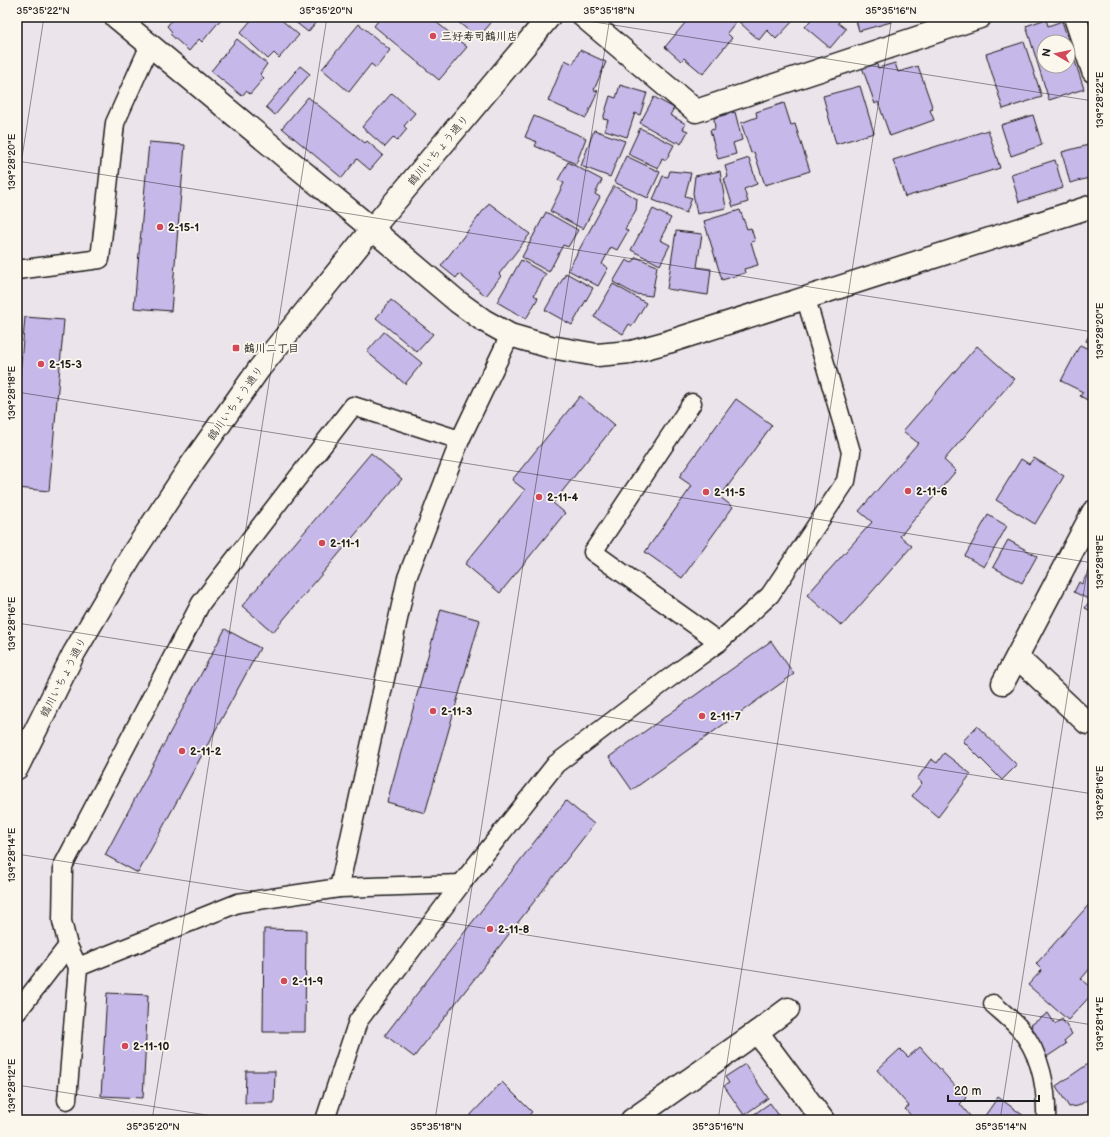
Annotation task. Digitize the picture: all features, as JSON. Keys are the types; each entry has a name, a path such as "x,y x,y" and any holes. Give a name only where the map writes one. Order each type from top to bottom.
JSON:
{"street":[{"path":"116,17 458,302 483,320 510,335 551,347 597,355 632,352 668,342 1093,206"},
{"name":"鶴川いちょう通り","path":"17,768 74,653 130,558 186,472 259,369 372,229 549,17"},
{"path":"584,17 696,111 951,22 980,17"},
{"path":"1075,17 1093,71"},
{"path":"1003,683 1093,512"},
{"path":"1017,656 1087,723"},
{"path":"632,1120 788,1009"},
{"path":"757,1032 823,1120"}],"lane":[{"path":"17,270 100,260 115,123 150,45"},
{"path":"325,1120 358,1021 461,884 556,764 719,642 770,595 846,481 851,452 806,298"},
{"path":"339,888 407,578 460,440 510,335"},
{"path":"692,403 593,552 719,642"},
{"path":"67,1100 78,967 68,946 62,921 63,866 202,603 353,406 460,440"},
{"path":"78,967 238,903 339,888 461,884"},
{"path":"17,1012 68,946"},
{"path":"993,1004 1020,1030 1035,1052 1043,1078 1047,1104 1046,1120"}],"building":[{"path":"175,17 222,18 202,42 199,39 189,51 170,34 172,32 167,26"},
{"path":"254,17 278,17 299,35 279,58 274,53 268,59 240,33"},
{"path":"289,17 320,17 308,32"},
{"path":"381,17 430,17 467,47 439,80 374,26"},
{"path":"496,17 478,38 453,18"},
{"path":"657,17 666,17 662,21"},
{"path":"690,17 728,17 735,23 727,33 732,38 703,74 684,58 681,61 665,47"},
{"path":"742,17 791,17 794,20 776,39 767,30 759,40 738,21"},
{"path":"813,17 843,17 838,23 846,29 830,48 805,27"},
{"path":"855,17 890,17 891,22 859,31"},
{"path":"1046,19 1048,26 1062,21 1066,34 1036,34 1036,58 1026,26"},
{"path":"359,24 390,50 376,68 371,64 349,92 322,69"},
{"path":"237,39 267,64 260,74 264,78 250,94 246,91 242,96 211,71"},
{"path":"1024,42 1042,97 1003,109 986,54"},
{"path":"580,50 606,62 594,90 598,91 586,118 548,101 565,60 573,64"},
{"path":"876,62 878,68 895,63 898,72 918,66 933,109 930,110 934,120 890,136 878,102 875,104 862,67"},
{"path":"1076,64 1084,89 1049,100 1041,74 1076,74"},
{"path":"300,66 310,74 275,115 266,107"},
{"path":"620,85 647,93 640,115 635,113 627,137 605,130 608,120 603,119 610,96 616,98"},
{"path":"860,86 874,133 836,144 823,96"},
{"path":"392,93 415,113 404,126 407,129 397,141 394,137 385,147 362,127"},
{"path":"308,97 365,143 367,141 383,155 370,170 357,159 342,178 282,128"},
{"path":"654,97 674,108 670,115 686,124 683,129 688,131 681,144 677,141 676,143 640,123"},
{"path":"784,103 791,125 795,124 810,171 765,185 754,152 751,153 741,123 757,117 756,112"},
{"path":"735,112 742,140 733,143 736,154 718,159 710,130 715,129 714,118"},
{"path":"1033,115 1042,145 1011,156 1001,125"},
{"path":"534,116 586,138 576,164 535,146 537,142 525,137"},
{"path":"640,128 674,145 666,160 662,158 658,168 628,154"},
{"path":"594,130 625,141 610,177 581,166"},
{"path":"988,130 1000,168 905,197 893,160"},
{"name":"2-15-1","path":"149,142 185,145 171,311 134,308"},
{"path":"1092,144 1093,177 1070,183 1062,152"},
{"path":"17,148 20,148 17,184"},
{"path":"626,156 660,172 648,198 614,182"},
{"path":"749,158 757,184 744,189 748,202 733,207 724,179 728,177 725,166"},
{"path":"1055,160 1063,188 1019,202 1011,174"},
{"path":"568,162 602,180 595,194 600,197 583,229 550,211 564,183 558,180"},
{"path":"670,171 691,173 685,196 692,198 686,213 653,200 663,176 668,177"},
{"path":"720,171 726,208 697,214 693,193 695,176"},
{"path":"614,186 637,199 636,210 625,229 628,231 617,250 611,247 602,264 608,268 598,286 568,270"},
{"path":"489,203 530,234 499,274 501,276 486,296 459,274 456,278 441,266"},
{"path":"653,209 671,218 660,240 670,245 660,265 631,250"},
{"path":"740,210 747,229 751,228 755,241 751,242 758,265 744,269 745,273 722,280 704,221"},
{"path":"546,212 578,230 568,247 563,245 549,272 522,257"},
{"path":"676,231 702,234 697,267 711,269 708,295 667,289"},
{"path":"636,257 657,266 652,296 635,294 613,282 626,260 632,263"},
{"path":"521,260 546,274 534,295 538,298 526,319 497,302"},
{"path":"566,273 593,288 572,325 545,310"},
{"path":"613,284 646,303 632,326 629,324 623,334 594,317"},
{"path":"391,300 433,334 417,352 376,318"},
{"name":"2-15-3","path":"25,317 64,320 49,491 17,488 17,408"},
{"path":"1093,328 1093,345 1086,341"},
{"path":"384,332 422,363 405,384 367,352"},
{"path":"1080,345 1093,351 1093,403 1080,396 1083,392 1061,381"},
{"name":"2-11-6","path":"977,346 1014,379 944,460 956,471 900,536 912,546 842,626 807,595 872,522 859,511 918,443 903,431"},
{"name":"2-11-4","path":"580,396 615,425 553,503 565,513 500,593 465,564 525,490 512,480"},
{"name":"2-11-5","path":"736,399 772,425 720,497 733,507 682,578 645,552 692,486 679,477"},
{"name":"2-11-1","path":"371,453 402,479 273,632 242,606"},
{"path":"1034,458 1064,476 1035,524 996,500 1021,459 1029,464"},
{"path":"988,515 1007,526 984,567 965,556"},
{"path":"1008,540 1037,556 1022,583 993,567"},
{"path":"1093,555 1093,566 1088,564"},
{"path":"1089,570 1093,572 1093,612 1085,608 1090,600 1074,592 1079,582 1082,584"},
{"name":"2-11-3","path":"441,609 480,620 425,813 387,802"},
{"name":"2-11-2","path":"225,629 260,648 138,873 105,855"},
{"name":"2-11-7","path":"771,641 794,674 632,790 609,757"},
{"path":"977,726 1017,765 1002,780 963,741"},
{"path":"944,753 971,774 938,817 912,796 922,783 917,779 931,759 937,763"},
{"name":"2-11-8","path":"566,801 594,824 414,1057 385,1035"},
{"path":"1093,900 1093,965 1081,979 1093,990 1093,993 1068,1020 1028,985 1042,970 1036,964"},
{"name":"2-11-9","path":"264,929 306,930 305,1032 263,1032"},
{"name":"2-11-10","path":"107,993 148,995 143,1098 101,1096"},
{"path":"1048,1013 1055,1024 1062,1019 1072,1034 1064,1041 1066,1044 1045,1058 1031,1033 1034,1031 1031,1025"},
{"path":"920,1047 966,1098 960,1104 970,1116 966,1120 915,1120 905,1109 909,1106 877,1070 900,1049 908,1057"},
{"path":"1091,1062 1093,1065 1093,1096 1078,1106 1069,1107 1056,1086"},
{"path":"745,1064 768,1098 744,1115 724,1086 729,1083 725,1077"},
{"path":"246,1071 275,1071 274,1103 245,1103"},
{"path":"502,1082 532,1112 524,1120 466,1120"},
{"path":"998,1097 1024,1116 1021,1120 982,1120"},
{"path":"770,1103 782,1120 746,1120"}],"place":[{"name":"三好寿司鶴川店","path":"433,36"},
{"name":"2-15-1","path":"160,227"},
{"name":"鶴川二丁目","path":"236,348"},
{"name":"2-15-3","path":"41,364"},
{"name":"2-11-6","path":"908,491"},
{"name":"2-11-5","path":"706,492"},
{"name":"2-11-4","path":"539,497"},
{"name":"2-11-1","path":"322,543"},
{"name":"2-11-3","path":"433,711"},
{"name":"2-11-7","path":"702,716"},
{"name":"2-11-2","path":"182,751"},
{"name":"2-11-8","path":"490,929"},
{"name":"2-11-9","path":"284,981"},
{"name":"2-11-10","path":"125,1046"}]}
